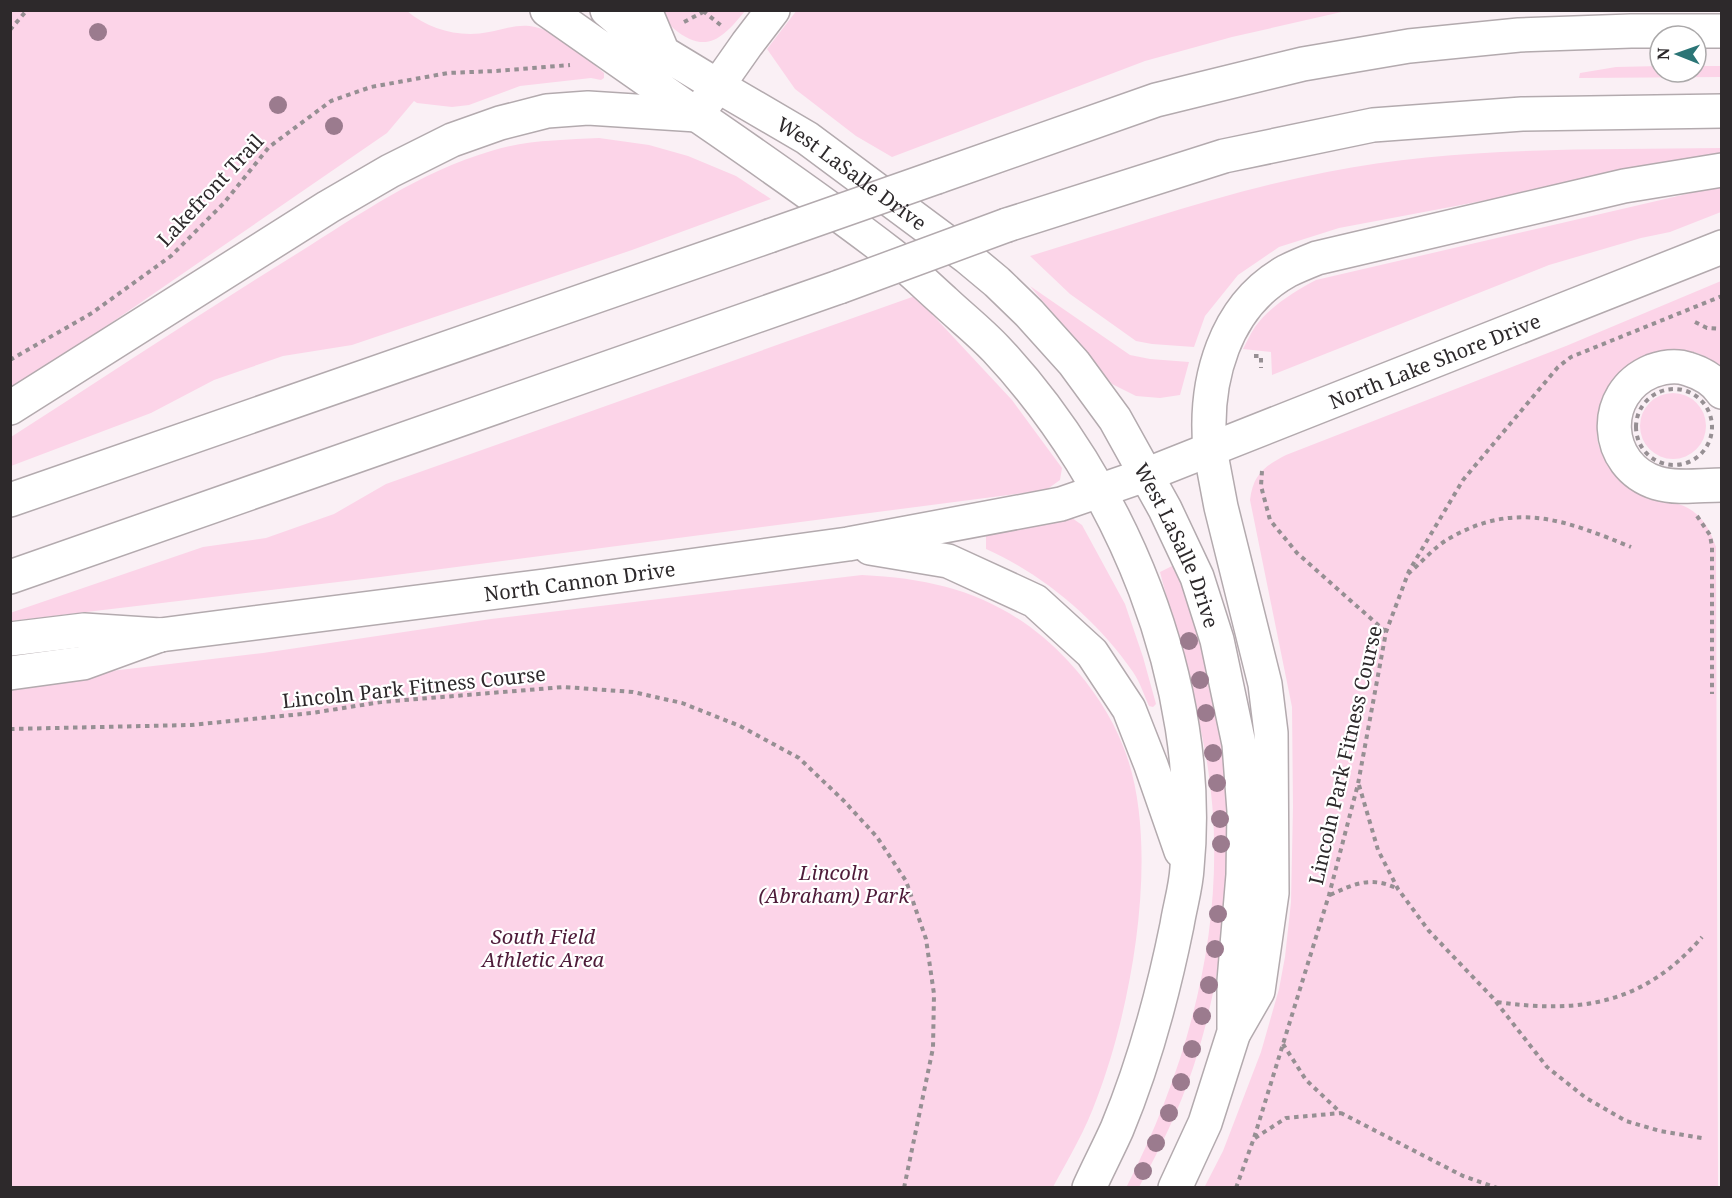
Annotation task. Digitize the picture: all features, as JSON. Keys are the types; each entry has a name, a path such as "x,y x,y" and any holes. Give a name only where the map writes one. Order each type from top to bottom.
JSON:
{"main road":[{"name":"West LaSalle Drive","path":"607,10 642,40 807,138 958,250 997,282 1029,313 1074,363 1115,419 1148,474 1183,544 1209,610 1222,659 1239,744 1244,811 1243,875 1234,981 1234,1032 1205,1123 1175,1188"},
{"path":"645,10 663,53"},
{"path":"10,408 328,207 390,171 452,140 500,123 547,111 588,108 697,115 773,10"},
{"name":"West LaSalle Drive","path":"548,11 892,255 995,348 1057,425 1086,467 1123,540 1147,596 1170,668 1190,784 1187,869 1171,954 1151,1033 1117,1128 1089,1188"},
{"path":"10,500 1156,100 1303,64 1409,46 1519,35 1631,31 1722,32"},
{"path":"10,577 839,287 1006,225 1224,156 1373,124 1522,114 1722,111"},
{"path":"1234,1032 1258,991 1272,893 1271,733 1265,684 1221,507 1210,449 1208,412 1218,356 1239,315 1249,302 1287,271 1317,258 1624,186 1722,170"},
{"name":"North Lake Shore Drive","path":"1148,474 1722,248"},
{"path":"1722,392 1707,377 1683,367 1656,369 1641,376 1623,394 1614,419 1614,434 1620,453 1635,471 1655,483 1669,486 1722,485"},
{"name":"North Cannon Drive","path":"10,673 83,663 160,636 848,544 1061,504 1148,474"},
{"path":"848,544 948,561 1035,601 1092,653 1129,709 1152,765 1187,869"},
{"path":"10,639 84,630 160,636"}],"path":[{"path":"10,30 27,10"},
{"path":"681,24 705,11 728,31"},
{"name":"Lakefront Trail","path":"10,360 93,313 171,256 224,204 269,147 331,101 371,87 448,73 570,65 579,62"},
{"name":"Lincoln Park Fitness Course","path":"1236,1188 1254,1138 1329,895 1358,784 1386,632 1407,575 1463,480 1558,367 1571,357 1722,296"},
{"path":"1695,322 1707,328 1722,329"},
{"path":"1261,356 1261,368"},
{"path":"1670,388 1683,389 1695,394 1704,402 1711,413 1713,426 1706,450 1696,459 1672,466 1660,463 1649,456 1641,446 1636,434 1636,421 1647,399 1670,388"},
{"path":"1262,471 1261,486 1270,520 1297,553 1386,632"},
{"path":"1687,511 1696,516 1704,525 1710,535 1712,547 1712,694"},
{"path":"1407,575 1448,538 1479,524 1511,518 1549,518 1631,547"},
{"name":"Lincoln Park Fitness Course","path":"10,729 191,725 312,713 381,702 564,687 633,692 682,703 740,726 799,758 877,837 906,881 926,939 934,994 933,1048 904,1188"},
{"path":"1358,784 1378,850 1398,889 1429,931 1496,1001 1547,1067 1586,1098 1626,1120 1660,1131 1702,1138"},
{"path":"1329,895 1367,881 1384,882 1398,889"},
{"path":"1496,1001 1549,1007 1590,1004 1627,994 1644,986 1676,963 1702,937"},
{"path":"1282,1044 1306,1080 1341,1113 1462,1176 1497,1188"},
{"path":"1254,1138 1286,1118 1341,1113"}],"green space":[{"path":"797,10 1346,11 1232,37 1145,61 892,157 856,136 795,89 767,49"},
{"path":"11,11 407,11 435,28 457,33 478,34 524,26 545,30 580,53 604,73 604,78 520,86 469,105 452,107 414,101 387,133 11,390"},
{"path":"622,11 745,11 721,36 704,42 685,36 660,16"},
{"path":"1648,66 1648,78 1579,78 1580,73 1616,67"},
{"path":"1708,66 1721,66 1721,77 1708,77"},
{"path":"599,138 649,145 688,156 736,176 771,199 632,250 352,345 283,356 214,380 151,413 11,466 11,437 391,195 440,170 504,147 544,141"},
{"path":"1721,148 1721,156 1339,228 1279,247 1238,275 1205,316 1194,347 1136,341 1070,294 1030,256 1251,189 1376,164 1524,151"},
{"path":"1721,186 1721,212 1670,232 1641,238 1549,265 1272,375 1271,352 1243,349 1255,327 1267,313 1291,294 1316,280"},
{"path":"1721,281 1721,368 1708,358 1694,352 1678,350 1647,356 1619,373 1609,385 1601,401 1597,433 1598,443 1607,464 1619,479 1643,495 1690,509 1706,525 1716,547 1718,1187 1204,1188 1223,1151 1261,1052 1279,989 1291,902 1292,707 1250,500 1257,477 1266,467 1286,455 1566,346"},
{"path":"1030,286 1130,355 1189,362 1180,395 1160,398 1136,396 1112,384"},
{"path":"915,296 1012,400 1062,468 1060,480 1046,490 380,577 11,621 10,613 203,547 266,538 334,514 386,484"},
{"path":"1666,393 1680,393 1692,398 1701,407 1706,426 1704,439 1697,450 1680,459 1666,459 1654,454 1645,445 1640,433 1640,419 1645,407 1654,398"},
{"path":"1061,518 1072,518 1082,525 1125,604 1156,704 1153,707 1149,706 1140,684 1119,653 1086,617 1049,586 986,549 986,536"},
{"path":"1174,565 1195,625 1211,687 1222,750 1227,815 1227,879 1221,943 1210,1007 1193,1068 1169,1129 1139,1187 1126,1188 1150,1138 1170,1087 1201,981 1210,927 1214,872 1213,817 1207,762 1192,690 1160,572"},
{"name":"Lincoln (Abraham) Park","path":"862,575 921,581 949,588 975,596 1024,622 1047,640 1085,681 1107,712 1123,746 1135,785 1140,828 1141,874 1138,922 1131,970 1122,1017 1093,1110 1053,1187 11,1187 10,659 69,676 263,653 491,619"}],"park label":[{"name":"South Field Athletic Area","path":"543,948"}]}
